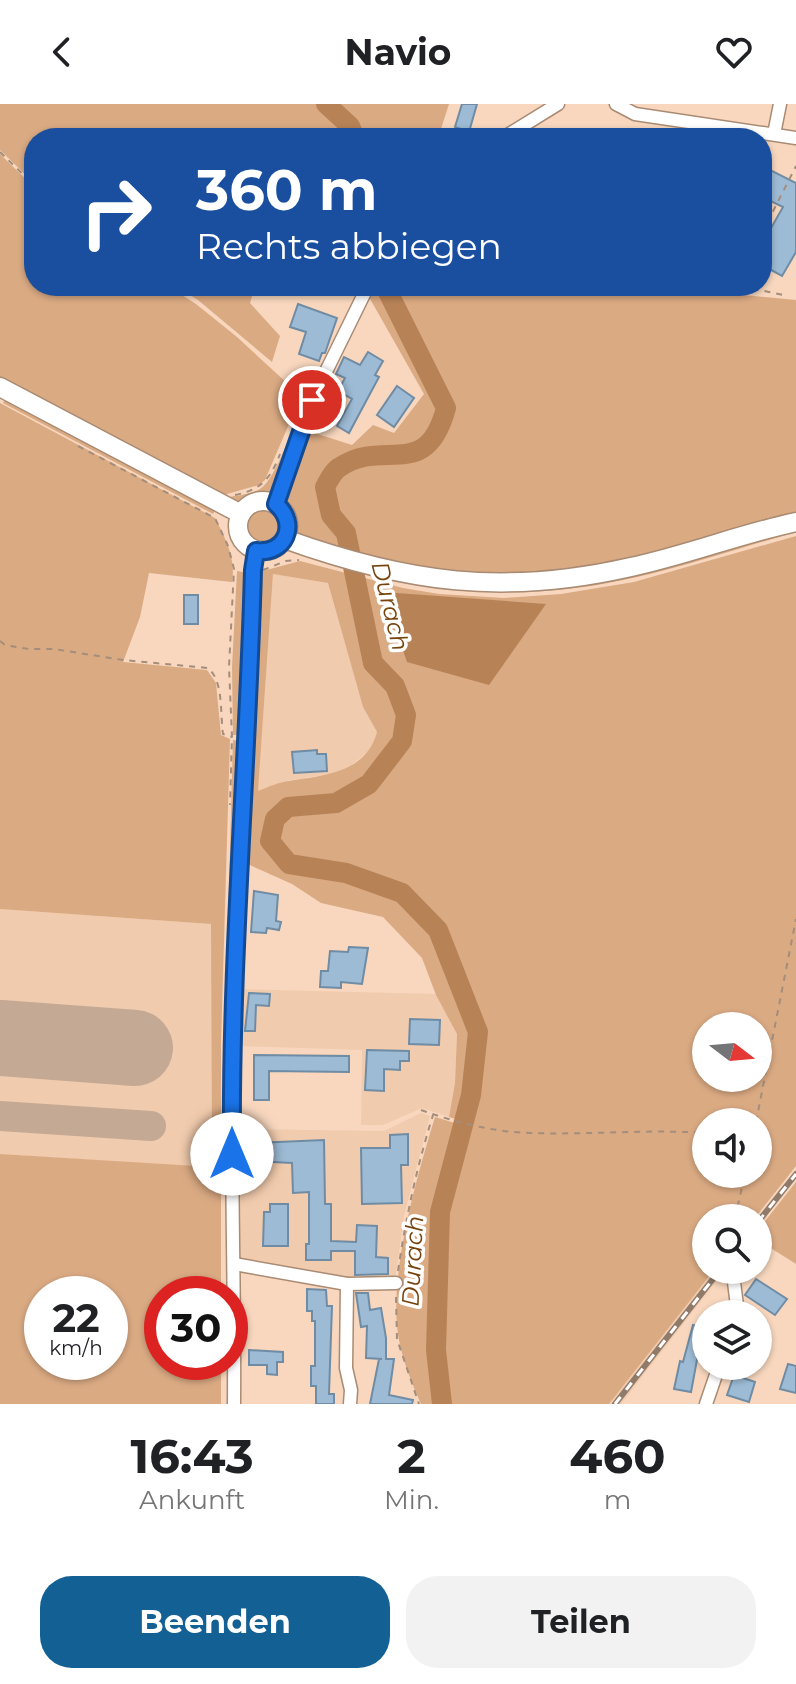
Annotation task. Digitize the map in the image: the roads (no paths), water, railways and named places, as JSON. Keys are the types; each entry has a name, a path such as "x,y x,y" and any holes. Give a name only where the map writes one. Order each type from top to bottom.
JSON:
{"street":[{"path":"519,128 558,104"},
{"path":"616,104 635,114 732,128"},
{"path":"780,104 774,134 796,138"},
{"path":"276,504 312,400 363,296"},
{"path":"0,387 219,512 241,514"},
{"path":"260,501 276,504 286,516 285,539 273,550 256,551 249,548 237,529 241,514 246,507 260,501"},
{"path":"285,539 367,566 433,580 509,584 566,580 633,567 796,522"},
{"path":"234,1404 233,1043 256,551"},
{"path":"234,1264 347,1284 396,1283"},
{"path":"347,1284 346,1368 351,1390 350,1404"},
{"path":"706,1404 714,1380"}],"water":[{"path":"383,592 546,604 489,685 407,662"}],"waterway":[{"name":"Durach","path":"326,104 351,128"},
{"name":"Durach","path":"390,296 446,408 438,431 427,445 415,452 356,459 338,469 325,487 331,515 346,533 373,663 395,686 406,715 402,741 369,784 336,803 288,807 275,819 270,841 289,864 346,873 402,893 438,930 478,1032 471,1095 440,1212 436,1350 442,1404"}],"railway":[{"path":"772,1204 796,1174"},
{"path":"615,1404 709,1284"}]}
